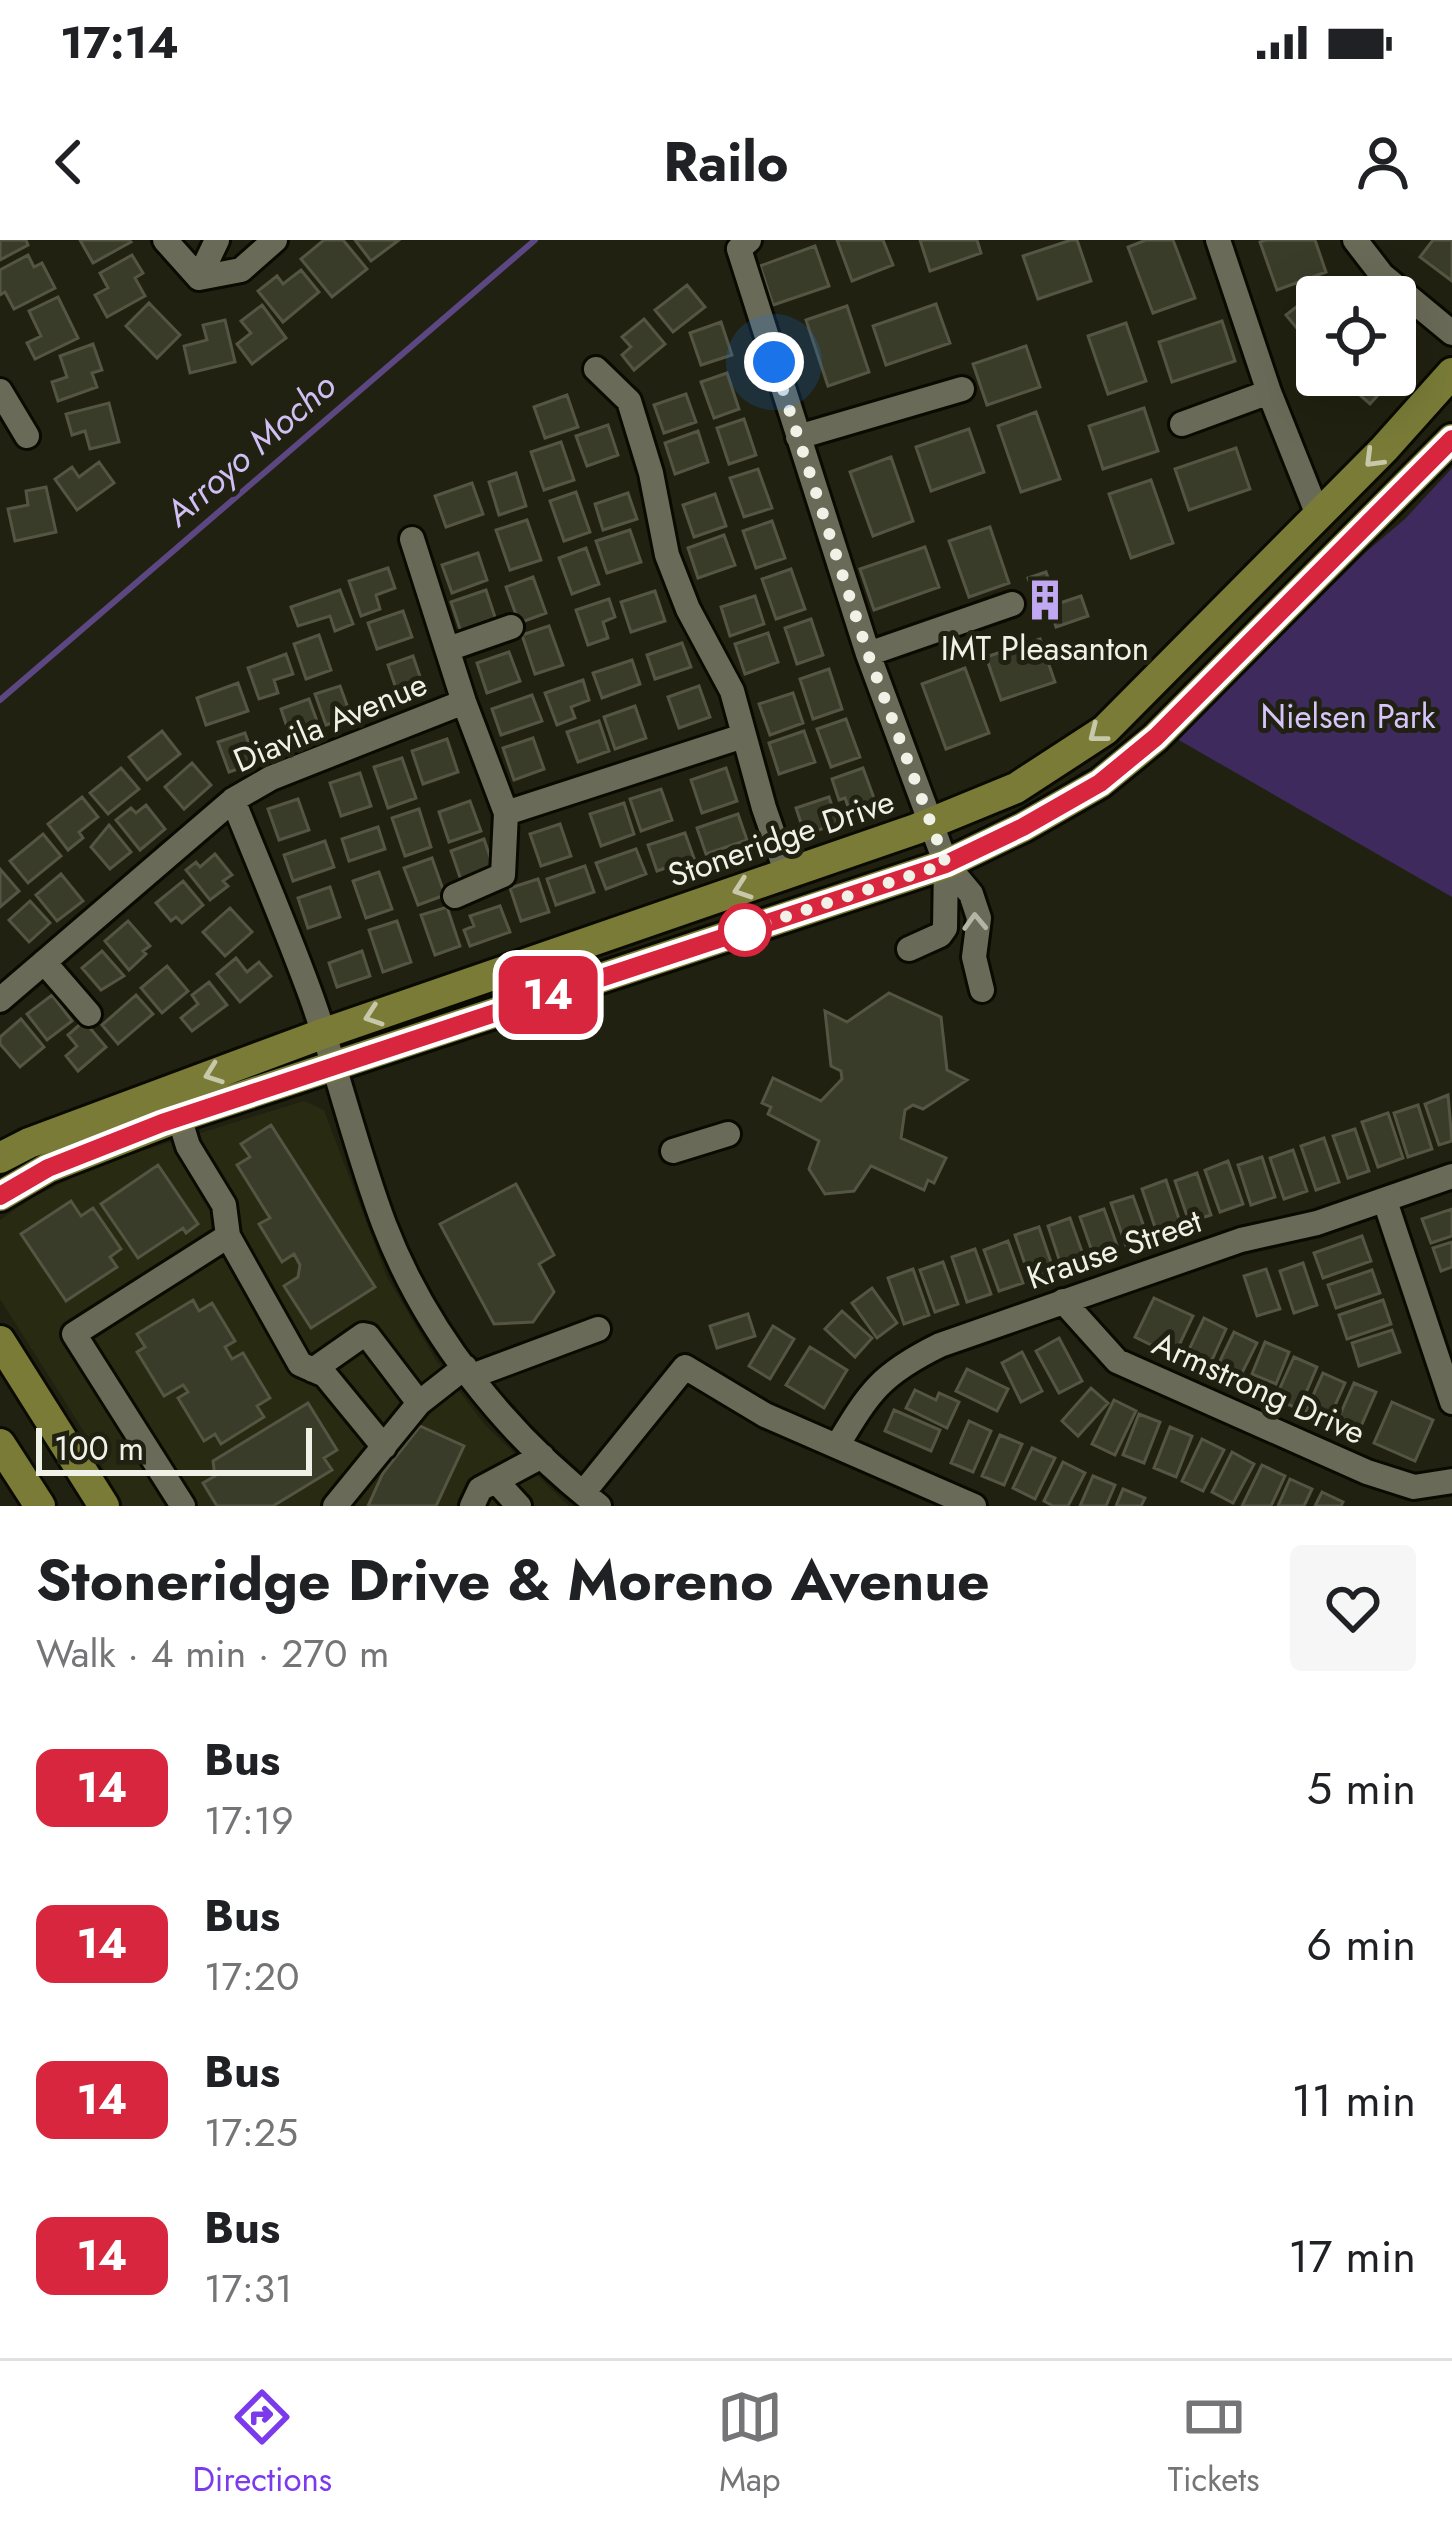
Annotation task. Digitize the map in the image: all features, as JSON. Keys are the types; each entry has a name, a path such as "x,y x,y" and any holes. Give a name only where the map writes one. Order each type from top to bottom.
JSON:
{"main road":[{"name":"Stoneridge Drive","path":"0,1158 322,1034 931,824 1016,788 1106,730 1452,373"},
{"path":"0,1196 48,1168 179,1117 946,864 1023,827 1100,783 1156,737 1452,439"},
{"path":"0,1341 104,1506"},
{"path":"0,1444 40,1506"}],"street":[{"path":"165,240 199,278"},
{"path":"199,278 217,240"},
{"path":"199,278 241,270 275,240"},
{"path":"749,240 739,249 868,654 946,864 971,893 979,918 974,957 982,990"},
{"path":"1218,240 1318,514"},
{"path":"1356,240 1382,275 1452,333"},
{"path":"596,369 629,401 651,473 667,555 688,609 732,692 787,874"},
{"path":"798,437 962,389"},
{"path":"0,391 27,436"},
{"path":"1182,424 1270,392"},
{"path":"412,539 464,702"},
{"path":"868,654 1012,604"},
{"path":"448,649 511,627"},
{"name":"Diavila Avenue","path":"0,1000 233,800 272,778 464,702 506,813"},
{"path":"455,896 503,875 506,813 743,736"},
{"path":"233,800 334,1065 385,1226 430,1318 468,1372 542,1456 591,1500 685,1367 765,1415 974,1506"},
{"path":"909,949 945,928 946,864"},
{"path":"44,962 89,1014"},
{"path":"179,1117 188,1147 224,1205 228,1236 300,1364 325,1375 384,1447"},
{"path":"674,1151 728,1134"},
{"name":"Krause Street","path":"837,1446 870,1390 903,1363 940,1345 1241,1240 1317,1223 1452,1176"},
{"path":"1385,1201 1452,1402"},
{"path":"183,1506 74,1334 228,1236"},
{"name":"Armstrong Drive","path":"1063,1301 1118,1361 1367,1472 1414,1487 1452,1481"},
{"path":"335,1506 418,1403 468,1372 598,1329"},
{"path":"313,1370 368,1336 418,1403"},
{"path":"472,1506 480,1489 542,1456"},
{"path":"496,1480 520,1506"}],"shaded area":[{"path":"304,1101 324,1110 387,1277 436,1360 485,1425 569,1506 123,1506 86,1435 0,1299 0,1220 33,1197 102,1163"}],"green space":[{"name":"Nielsen Park","path":"1452,468 1452,897 1177,739"}],"building":[{"path":"0,240 26,240 28,245 0,260"},
{"path":"80,240 129,240 131,242 93,263"},
{"path":"324,240 343,240 367,269 332,297 301,259"},
{"path":"355,240 399,240 371,261"},
{"path":"837,240 883,240 893,265 852,281"},
{"path":"920,240 977,240 981,253 930,271"},
{"path":"1077,240 1091,281 1038,299 1023,256"},
{"path":"1146,240 1173,240 1195,298 1153,313 1128,247"},
{"path":"1315,240 1326,272 1296,276 1296,283 1277,290 1260,242"},
{"path":"1433,240 1452,240 1452,281 1420,257"},
{"path":"815,246 829,286 773,305 760,266"},
{"path":"28,255 34,267 42,263 55,288 14,309 5,292 0,295 0,270"},
{"path":"132,255 143,273 135,278 145,296 107,317 95,295 108,288 100,273"},
{"path":"301,270 319,292 283,322 258,291 277,276 283,284"},
{"path":"687,285 705,307 673,332 655,310"},
{"path":"58,297 78,338 35,359 27,343 41,336 29,311"},
{"path":"149,303 180,335 157,358 126,326"},
{"path":"936,304 950,343 886,365 873,326"},
{"path":"262,305 286,338 252,364 237,344 251,333 241,321"},
{"path":"847,306 869,372 828,386 806,320"},
{"path":"1296,307 1296,327 1286,315"},
{"path":"644,319 665,344 634,370 622,355 631,347 622,337"},
{"path":"225,320 235,362 190,373 184,346 207,340 203,325"},
{"path":"1222,321 1235,361 1172,382 1159,342"},
{"path":"721,322 732,355 701,365 690,333"},
{"path":"1126,323 1146,381 1108,394 1088,336"},
{"path":"93,344 102,370 92,373 97,387 58,401 52,382 67,377 60,356"},
{"path":"1026,346 1040,387 987,405 973,364"},
{"path":"727,373 739,409 714,418 701,382"},
{"path":"686,394 696,422 664,433 654,405"},
{"path":"567,395 578,427 545,438 534,407"},
{"path":"109,403 119,442 90,449 85,431 72,435 66,414"},
{"path":"1144,408 1158,451 1103,469 1089,426"},
{"path":"1036,412 1060,479 1021,492 998,426"},
{"path":"744,419 756,455 729,464 717,428"},
{"path":"608,425 618,455 587,466 576,436"},
{"path":"969,429 984,472 931,491 916,447"},
{"path":"698,431 708,462 675,474 665,443"},
{"path":"561,442 574,480 544,490 531,452"},
{"path":"1236,448 1250,489 1189,510 1175,469"},
{"path":"891,457 913,521 873,536 850,472"},
{"path":"99,462 114,483 77,510 55,479 72,467 79,477"},
{"path":"758,469 772,508 744,517 730,478"},
{"path":"516,473 526,506 499,515 489,482"},
{"path":"1151,480 1173,543 1131,558 1109,494"},
{"path":"472,483 483,514 446,527 435,496"},
{"path":"46,487 56,532 15,541 8,509 28,505 26,491"},
{"path":"576,492 590,532 564,541 550,501"},
{"path":"628,493 637,519 603,530 595,504"},
{"path":"715,494 726,526 694,537 683,505"},
{"path":"527,520 541,560 510,570 496,530"},
{"path":"772,521 785,558 756,568 743,531"},
{"path":"990,527 1009,583 969,597 949,541"},
{"path":"630,530 641,562 607,573 596,541"},
{"path":"724,535 735,565 698,578 688,548"},
{"path":"925,547 939,587 874,610 860,569"},
{"path":"586,548 599,584 572,594 559,558"},
{"path":"478,553 487,580 452,593 442,565"},
{"path":"388,568 395,588 376,595 380,609 361,616 349,581"},
{"path":"791,569 805,609 776,619 762,579"},
{"name":"IMT Pleasanton","path":"1046,572 1057,604 1081,596 1088,616 1056,627 1052,614 1041,617 1028,578"},
{"path":"533,577 546,613 519,623 506,587"},
{"path":"340,590 353,624 335,631 330,616 298,626 291,607"},
{"path":"486,590 496,620 461,632 451,602"},
{"path":"655,591 665,621 631,632 621,602"},
{"path":"755,596 764,624 730,636 721,607"},
{"path":"609,599 615,617 603,622 608,638 588,645 576,610"},
{"path":"403,611 412,637 377,649 368,623"},
{"path":"811,619 823,655 797,664 785,628"},
{"path":"549,626 563,665 535,674 522,635"},
{"path":"768,633 778,662 745,674 735,644"},
{"path":"319,635 331,670 306,679 294,644"},
{"path":"1040,639 1055,682 1001,700 986,657"},
{"path":"682,643 691,667 655,679 647,655"},
{"path":"509,652 520,681 487,693 477,663"},
{"path":"286,654 293,674 274,680 278,693 259,699 248,668"},
{"path":"413,656 426,694 401,703 388,665"},
{"path":"632,660 640,684 602,698 593,673"},
{"path":"965,668 989,733 946,749 922,684"},
{"path":"829,669 842,709 813,719 800,679"},
{"path":"583,680 589,700 571,707 575,718 557,725 545,693"},
{"path":"238,683 248,711 206,725 197,698"},
{"path":"340,686 351,716 326,725 315,694"},
{"path":"699,686 710,717 679,728 668,697"},
{"path":"793,693 803,723 770,735 759,704"},
{"path":"532,695 542,721 501,735 492,709"},
{"path":"309,699 321,732 292,742 281,709"},
{"path":"635,706 646,738 615,749 604,717"},
{"path":"846,719 860,757 831,767 817,729"},
{"path":"599,721 609,751 578,762 567,732"},
{"path":"162,731 180,754 147,780 129,757"},
{"path":"804,731 815,762 779,774 769,743"},
{"path":"245,733 256,763 229,772 218,742"},
{"path":"533,738 544,769 514,780 503,748"},
{"path":"447,739 458,772 423,784 412,751"},
{"path":"402,758 416,798 388,808 374,767"},
{"path":"192,763 211,785 184,809 165,787"},
{"path":"121,768 139,789 108,814 90,793"},
{"path":"726,768 737,801 702,813 691,780"},
{"path":"863,768 878,809 852,818 832,779"},
{"path":"360,773 371,806 341,816 330,783"},
{"path":"661,789 672,820 641,831 630,799"},
{"path":"82,797 98,817 79,832 83,838 68,850 48,824"},
{"path":"829,797 838,823 805,835 796,808"},
{"path":"298,799 309,830 279,840 268,809"},
{"path":"470,801 481,831 449,842 439,812"},
{"path":"624,803 634,834 601,846 590,814"},
{"path":"146,805 165,829 140,850 116,820 131,808 136,813"},
{"path":"419,809 431,847 405,856 392,818"},
{"path":"738,814 747,840 706,854 697,828"},
{"path":"560,824 571,856 541,866 530,834"},
{"path":"109,825 131,852 110,869 91,847"},
{"path":"378,827 385,849 349,861 342,839"},
{"path":"685,833 694,858 657,871 648,845"},
{"path":"43,834 61,856 28,883 10,861"},
{"path":"484,839 494,869 461,880 451,851"},
{"path":"325,841 334,867 293,881 284,855"},
{"path":"636,849 646,874 606,889 596,863"},
{"path":"215,854 232,875 223,881 228,886 210,900 186,870 196,862 200,867"},
{"path":"432,858 445,895 418,905 404,868"},
{"path":"585,866 594,892 556,905 547,879"},
{"path":"0,869 19,891 0,907"},
{"path":"379,872 392,909 366,918 353,881"},
{"path":"61,874 83,901 57,921 36,895"},
{"path":"538,879 549,912 521,921 510,888"},
{"path":"183,881 203,905 182,923 176,917 171,921 156,903"},
{"path":"330,887 340,917 308,928 298,898"},
{"path":"30,901 50,923 29,942 9,920"},
{"path":"500,906 510,932 470,946 464,930 474,926 470,916"},
{"path":"447,907 460,946 435,955 421,915"},
{"path":"230,908 252,932 225,956 203,932"},
{"path":"128,921 150,946 129,970 105,941"},
{"path":"397,921 411,962 383,972 369,930"},
{"path":"102,951 124,976 101,990 82,968"},
{"path":"362,951 370,976 337,987 329,963"},
{"path":"236,958 247,972 259,962 271,976 240,1002 217,974"},
{"path":"167,966 188,991 162,1013 141,988"},
{"path":"209,982 227,1005 192,1031 181,1018 198,1004 192,995"},
{"path":"889,993 941,1017 947,1070 967,1080 923,1109 913,1105 905,1110 901,1138 946,1158 934,1183 928,1180 924,1190 871,1166 854,1191 825,1194 809,1169 819,1141 768,1114 771,1107 762,1103 773,1078 821,1101 842,1079 841,1071 831,1066 825,1011 847,1022"},
{"path":"52,995 72,1021 47,1040 27,1014"},
{"path":"136,995 153,1014 118,1044 102,1025"},
{"path":"21,1019 44,1047 20,1067 0,1044 0,1037"},
{"path":"84,1021 106,1047 78,1071 66,1056 77,1046 68,1035"},
{"path":"1448,1095 1452,1141 1439,1145 1425,1104"},
{"path":"1418,1105 1432,1149 1408,1157 1394,1113"},
{"path":"1388,1113 1403,1158 1378,1167 1362,1122"},
{"path":"271,1125 375,1287 311,1328 284,1286 298,1277 300,1265 294,1254 282,1262 259,1224 270,1218 237,1165 250,1157 241,1144"},
{"path":"1355,1129 1369,1171 1348,1178 1333,1136"},
{"path":"1324,1138 1339,1182 1316,1190 1301,1146"},
{"path":"1293,1150 1307,1191 1284,1199 1270,1158"},
{"path":"1262,1157 1275,1197 1251,1205 1238,1165"},
{"path":"1228,1161 1243,1204 1220,1212 1205,1170"},
{"path":"158,1165 198,1224 186,1233 183,1228 138,1258 101,1204"},
{"path":"1197,1173 1211,1215 1189,1222 1175,1181"},
{"path":"1166,1180 1181,1225 1157,1233 1142,1189"},
{"path":"516,1184 554,1255 539,1264 554,1292 533,1322 494,1324 440,1224"},
{"path":"1133,1196 1148,1238 1126,1246 1111,1203"},
{"path":"71,1201 81,1216 93,1208 121,1249 110,1257 117,1267 66,1301 21,1234"},
{"path":"1104,1209 1118,1248 1094,1257 1080,1217"},
{"path":"1452,1209 1452,1236 1431,1243 1422,1219"},
{"path":"1070,1218 1085,1260 1062,1268 1048,1226"},
{"path":"1039,1227 1054,1271 1030,1279 1015,1235"},
{"path":"1362,1236 1371,1261 1323,1278 1314,1253"},
{"path":"1008,1241 1023,1283 999,1291 984,1250"},
{"path":"1452,1242 1452,1267 1441,1271 1433,1248"},
{"path":"975,1249 991,1294 967,1302 952,1257"},
{"path":"943,1262 958,1304 935,1312 920,1270"},
{"path":"1303,1263 1317,1305 1294,1313 1280,1271"},
{"path":"913,1269 929,1315 904,1324 888,1278"},
{"path":"1266,1269 1280,1309 1257,1316 1244,1276"},
{"path":"1372,1270 1380,1293 1336,1308 1328,1285"},
{"path":"872,1288 897,1323 877,1338 852,1303"},
{"path":"1154,1298 1193,1316 1174,1356 1135,1337"},
{"path":"193,1300 199,1311 212,1303 235,1341 225,1347 232,1359 243,1353 270,1398 257,1406 264,1417 221,1444 215,1434 204,1441 178,1398 188,1392 183,1385 164,1396 137,1352 145,1347 137,1334"},
{"path":"1383,1300 1391,1324 1347,1339 1339,1315"},
{"path":"842,1311 872,1338 855,1357 825,1329"},
{"path":"748,1314 755,1336 717,1348 710,1326"},
{"path":"1204,1318 1226,1329 1207,1371 1184,1360"},
{"path":"773,1326 794,1339 770,1379 749,1366"},
{"path":"1392,1330 1400,1352 1359,1366 1352,1343"},
{"path":"1234,1332 1257,1343 1237,1383 1214,1373"},
{"path":"1059,1338 1082,1381 1059,1393 1036,1351"},
{"path":"1265,1342 1289,1352 1276,1384 1252,1374"},
{"path":"810,1347 847,1370 824,1408 786,1385"},
{"path":"1022,1352 1042,1391 1021,1402 1002,1363"},
{"path":"1294,1357 1317,1367 1299,1409 1275,1399"},
{"path":"967,1369 1008,1389 997,1411 956,1391"},
{"path":"1323,1373 1345,1383 1328,1421 1306,1411"},
{"path":"1354,1383 1376,1392 1358,1433 1336,1424"},
{"path":"1091,1388 1108,1403 1078,1436 1062,1421"},
{"path":"915,1390 936,1400 939,1393 959,1402 947,1428 906,1408"},
{"path":"1114,1400 1136,1411 1115,1455 1092,1444"},
{"path":"1392,1402 1433,1420 1415,1461 1374,1443"},
{"path":"308,1403 337,1450 324,1458 332,1470 273,1506 217,1506 203,1483 215,1476 213,1461"},
{"path":"894,1410 940,1430 931,1451 885,1431"},
{"path":"1139,1414 1160,1422 1144,1463 1123,1455"},
{"path":"969,1421 991,1431 973,1472 951,1463"},
{"path":"420,1426 464,1446 436,1506 368,1506 383,1473"},
{"path":"1170,1427 1192,1436 1176,1477 1154,1468"},
{"path":"1000,1435 1022,1444 1004,1485 982,1476"},
{"path":"1202,1439 1224,1450 1203,1491 1182,1481"},
{"path":"1032,1448 1055,1458 1035,1499 1013,1488"},
{"path":"1232,1452 1254,1464 1233,1503 1212,1492"},
{"path":"1063,1462 1085,1473 1068,1506 1053,1506 1044,1501"},
{"path":"1262,1465 1285,1476 1271,1506 1242,1506"},
{"path":"1093,1476 1115,1485 1106,1506 1080,1506"},
{"path":"1290,1479 1312,1489 1304,1506 1278,1506"},
{"path":"1123,1489 1145,1498 1141,1506 1116,1506"},
{"path":"1322,1492 1343,1502 1341,1506 1315,1506"}],"waterway":[{"name":"Arroyo Mocho","path":"0,700 535,240"}],"bus line":[{"name":"14","path":"0,1196 48,1168 162,1123 946,864 1023,827 1100,783 1156,737 1452,439"}],"place":[{"name":"IMT Pleasanton","path":"1045,600"}],"route":[{"path":"745,930 946,864 868,654 774,362"}]}
